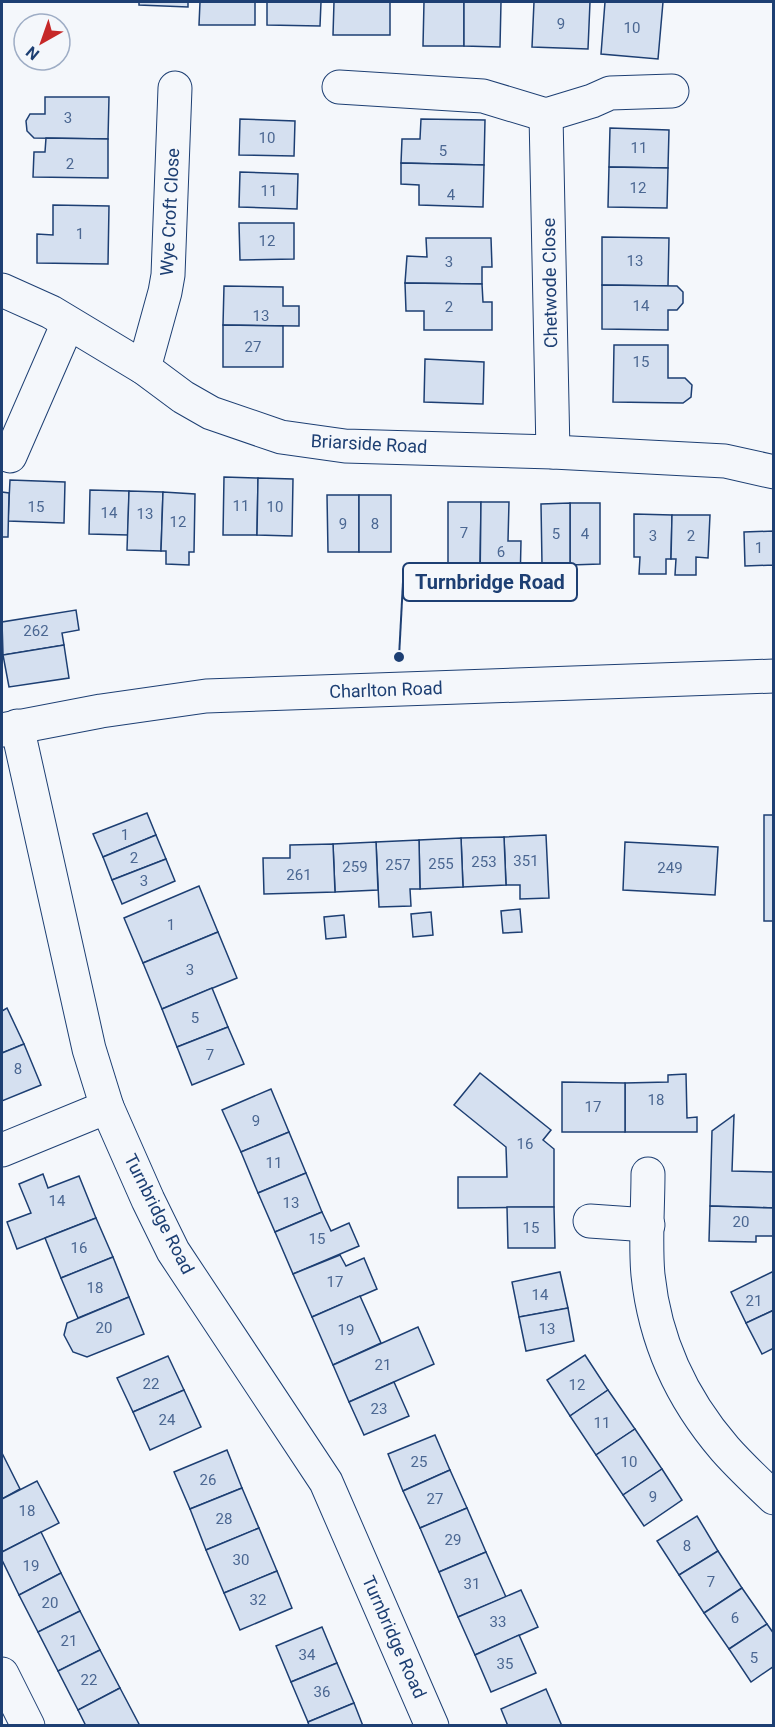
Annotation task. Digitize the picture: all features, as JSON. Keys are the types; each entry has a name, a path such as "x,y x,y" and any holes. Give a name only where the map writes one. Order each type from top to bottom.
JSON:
{"street":[{"path":"339,87 483,96 546,115 610,93 672,91"},
{"name":"Wye Croft Close","path":"144,368 168,274 176,88"},
{"name":"Chetwode Close","path":"546,115 553,452"},
{"name":"Briarside Road","path":"2,290 51,312 144,368 183,397 211,413 281,437 345,446 553,452 724,461 774,472"},
{"path":"10,456 68,323"},
{"name":"Charlton Road","path":"9,728 101,711 206,696 774,676"},
{"name":"Turnbridge Road","path":"9,728 89,1048 107,1107 173,1251 326,1482 432,1725"},
{"path":"2,1150 107,1107"},
{"path":"648,1174 648,1275 659,1334 672,1369 693,1407 725,1449 774,1498"},
{"path":"590,1221 648,1225"},
{"path":"2,1674 28,1725"}],"building":[{"path":"139,2 188,2 188,7 139,5"},
{"path":"200,2 255,2 255,25 199,25"},
{"path":"267,2 321,2 320,26 267,25"},
{"path":"334,2 390,2 390,35 333,35"},
{"path":"424,2 464,2 464,46 423,46"},
{"path":"464,2 501,2 500,47 464,46"},
{"path":"534,2 590,2 588,49 532,47"},
{"path":"605,2 663,2 658,59 601,54"},
{"path":"45,97 109,97 108,139 34,138 27,131 26,121 30,114 45,114"},
{"path":"240,119 295,121 294,156 239,155"},
{"path":"421,119 485,120 484,165 401,163 402,139 420,139"},
{"path":"610,128 669,130 668,168 609,167"},
{"path":"46,138 108,139 108,178 33,177 34,152 45,152"},
{"path":"401,163 484,165 483,207 419,205 419,185 401,184"},
{"path":"609,167 668,168 667,208 608,207"},
{"path":"240,172 298,174 297,209 239,207"},
{"path":"53,205 109,206 108,264 37,263 37,234 53,235"},
{"path":"239,223 294,223 294,259 240,260"},
{"path":"602,237 669,238 668,286 602,285"},
{"path":"426,238 491,238 492,267 482,267 482,284 405,283 407,256 427,257"},
{"path":"405,283 482,284 483,302 492,302 492,330 424,330 424,311 406,311"},
{"path":"602,285 677,286 683,292 683,303 677,310 668,310 668,330 602,329"},
{"path":"224,286 283,287 283,306 299,306 299,326 223,325"},
{"path":"223,325 283,326 283,367 223,367"},
{"path":"614,345 668,345 668,378 685,378 692,385 691,397 683,403 613,402"},
{"path":"425,359 484,362 483,404 424,402"},
{"path":"224,477 258,478 257,535 223,535"},
{"path":"258,478 293,479 292,536 257,535"},
{"path":"10,480 65,482 64,523 8,521"},
{"path":"90,490 129,491 128,535 89,534"},
{"path":"129,491 163,492 161,551 127,550"},
{"path":"2,492 9,493 8,537 2,537"},
{"path":"163,492 195,494 194,552 189,552 189,565 166,564 166,551 161,551"},
{"path":"327,495 359,495 359,552 328,552"},
{"path":"359,495 391,495 391,552 359,552"},
{"path":"448,502 481,502 480,564 448,564"},
{"path":"481,502 509,502 508,541 521,541 520,585 480,585"},
{"path":"570,503 600,503 600,564 570,565"},
{"path":"570,503 570,565 542,564 541,504"},
{"path":"634,514 672,515 671,559 666,559 666,574 639,574 640,557 634,557"},
{"path":"672,515 710,515 708,558 696,557 696,575 675,575 676,559 671,559"},
{"path":"774,531 773,581 773,565 745,566 744,532"},
{"path":"76,610 79,630 62,633 64,645 3,655 2,622"},
{"path":"64,645 69,678 9,687 3,655"},
{"path":"147,813 156,835 103,857 93,834"},
{"path":"764,815 774,815 774,921 764,921"},
{"path":"156,835 166,859 112,880 103,857"},
{"path":"546,835 549,898 520,899 520,885 506,885 504,837"},
{"path":"504,837 506,885 463,887 461,838"},
{"path":"461,838 463,887 420,889 419,840"},
{"path":"419,840 420,889 410,889 411,906 379,907 376,842"},
{"path":"376,842 378,890 335,892 333,844"},
{"path":"625,842 718,847 715,895 623,890"},
{"path":"333,844 335,892 264,894 263,858 290,858 290,845"},
{"path":"166,859 175,881 122,904 112,880"},
{"path":"199,886 218,932 143,963 124,918"},
{"path":"520,909 522,932 503,933 501,911"},
{"path":"431,912 433,935 413,937 411,914"},
{"path":"344,915 346,937 326,939 324,917"},
{"path":"218,932 237,978 162,1009 143,963"},
{"path":"212,988 228,1027 177,1047 162,1009"},
{"path":"7,1008 24,1044 2,1053 2,1011"},
{"path":"228,1027 244,1064 192,1085 177,1047"},
{"path":"24,1044 41,1085 2,1101 2,1053"},
{"path":"480,1073 551,1130 543,1140 554,1149 554,1207 458,1208 458,1177 507,1177 506,1147 454,1105"},
{"path":"686,1074 687,1118 697,1117 697,1132 625,1132 625,1083 668,1082 668,1075"},
{"path":"562,1082 625,1083 625,1132 562,1132"},
{"path":"271,1089 289,1132 241,1152 222,1110"},
{"path":"734,1115 732,1171 774,1172 774,1208 710,1206 712,1131"},
{"path":"289,1132 306,1173 258,1193 241,1152"},
{"path":"306,1173 322,1212 275,1232 258,1193"},
{"path":"43,1174 48,1188 79,1176 96,1218 17,1249 7,1222 31,1213 19,1184"},
{"path":"710,1206 774,1208 774,1236 756,1236 756,1242 709,1241"},
{"path":"507,1207 554,1207 555,1248 508,1248"},
{"path":"322,1212 331,1231 349,1223 359,1246 293,1274 275,1232"},
{"path":"96,1218 113,1257 61,1278 45,1238"},
{"path":"340,1255 346,1266 364,1258 377,1289 312,1317 293,1274"},
{"path":"113,1257 129,1297 78,1318 61,1278"},
{"path":"774,1271 774,1310 746,1323 731,1292"},
{"path":"560,1272 568,1308 519,1317 512,1282"},
{"path":"360,1296 381,1343 333,1365 312,1317"},
{"path":"129,1297 144,1334 87,1357 73,1352 64,1335 67,1323"},
{"path":"568,1308 574,1341 526,1351 519,1317"},
{"path":"774,1310 774,1348 762,1354 746,1323"},
{"path":"418,1327 434,1364 349,1402 333,1365"},
{"path":"585,1355 608,1390 570,1416 547,1380"},
{"path":"168,1356 184,1390 133,1412 117,1378"},
{"path":"394,1382 409,1416 364,1435 349,1402"},
{"path":"184,1390 201,1427 150,1450 133,1412"},
{"path":"608,1390 635,1429 596,1455 570,1416"},
{"path":"635,1429 662,1469 623,1495 596,1455"},
{"path":"435,1435 450,1470 403,1491 388,1454"},
{"path":"227,1450 242,1488 190,1509 174,1472"},
{"path":"2,1453 20,1489 2,1499"},
{"path":"662,1469 682,1500 644,1526 623,1495"},
{"path":"450,1470 467,1508 420,1528 403,1491"},
{"path":"37,1481 59,1523 2,1552 2,1499"},
{"path":"242,1488 259,1528 206,1550 190,1509"},
{"path":"467,1508 486,1552 439,1572 420,1528"},
{"path":"697,1516 718,1551 679,1575 657,1541"},
{"path":"259,1528 277,1571 224,1593 206,1550"},
{"path":"41,1532 61,1573 19,1595 2,1560 2,1552"},
{"path":"718,1551 742,1588 704,1613 679,1575"},
{"path":"486,1552 506,1597 458,1617 439,1572"},
{"path":"277,1571 292,1608 240,1630 224,1593"},
{"path":"61,1573 80,1611 38,1632 19,1595"},
{"path":"742,1588 767,1624 729,1649 704,1613"},
{"path":"521,1590 538,1627 475,1655 458,1617"},
{"path":"80,1611 100,1650 58,1671 38,1632"},
{"path":"767,1624 774,1634 774,1666 751,1682 729,1649"},
{"path":"322,1627 337,1663 291,1682 276,1646"},
{"path":"519,1635 536,1673 491,1692 475,1655"},
{"path":"100,1650 120,1688 78,1710 58,1671"},
{"path":"337,1663 354,1703 308,1722 291,1682"},
{"path":"120,1688 140,1726 86,1726 78,1710"},
{"path":"546,1689 562,1726 508,1726 501,1709"},
{"path":"354,1703 363,1726 309,1726 308,1722"}],"place":[{"name":"Turnbridge Road","path":"399,657"}]}
